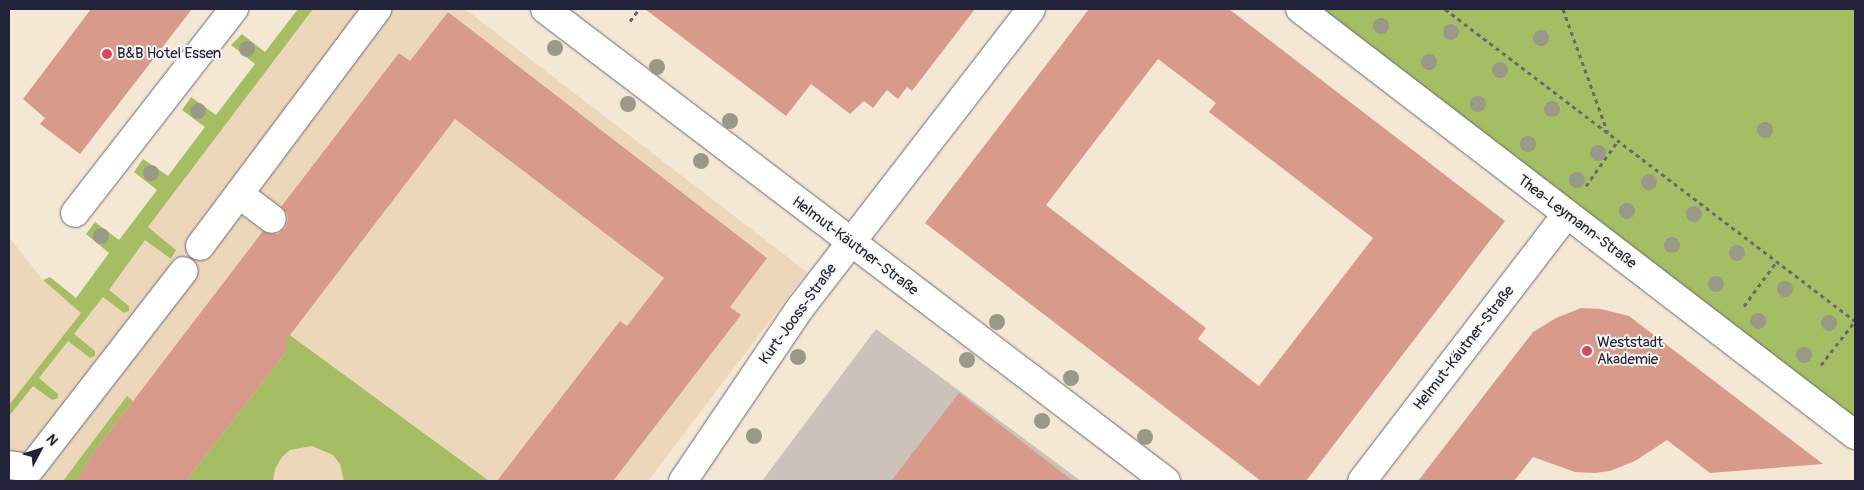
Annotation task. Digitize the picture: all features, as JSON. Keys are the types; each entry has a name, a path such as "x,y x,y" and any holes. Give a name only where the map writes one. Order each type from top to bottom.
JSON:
{"street":[{"path":"76,214 234,9"},
{"path":"200,246 377,9"},
{"name":"Helmut-Käutner-Straße","path":"545,9 1166,481"},
{"name":"Kurt-Jooss-Straße","path":"683,481 764,359 1031,9"},
{"name":"Thea-Leymann-Straße","path":"1300,9 1855,435"},
{"path":"239,194 272,219"},
{"name":"Helmut-Käutner-Straße","path":"1362,481 1566,215"},
{"path":"9,465 31,468 184,271"}],"path":[{"path":"630,21 639,9"},
{"path":"1444,9 1855,321"},
{"path":"1563,9 1608,134"},
{"path":"1566,215 1617,142"}],"shaded area":[{"path":"313,9 465,9 807,272 648,481 9,481 9,237 43,280 82,313"},
{"path":"876,329 1081,481 762,481"}],"green space":[{"path":"298,9 313,9 148,227 176,250 171,259 145,240 109,290 129,306 129,311 124,313 103,297 74,334 95,351 95,356 90,358 68,341 39,378 58,394 58,398 52,400 33,386 9,416 9,405 81,313 43,280 50,277 76,298 109,253 86,234 95,222 119,240 157,190 134,172 143,159 168,176 205,127 182,110 191,97 216,115 255,64 231,45 242,34 265,52"},
{"path":"1300,9 1855,9 1855,434"},
{"path":"287,333 489,481 344,481 340,464 333,455 312,446 290,450 282,457 275,469 273,481 186,481 287,351"},
{"path":"127,396 133,401 91,456 79,481 63,481"}],"building":[{"name":"B&B Hotel Essen","path":"91,9 192,9 80,154 40,124 45,118 23,99"},
{"path":"645,9 975,9 912,91 907,87 898,99 887,90 873,108 864,101 850,114 811,84 786,116"},
{"path":"1089,9 1229,9 1505,221 1306,481 1261,481 925,223","holes":["1158,59 1216,103 1209,112 1373,238 1259,386 1198,339 1206,328 1046,205"]},
{"path":"448,12 767,258 730,307 741,315 613,481 497,481 620,321 627,326 664,278 455,119 287,339 287,351 186,481 77,481 91,456 263,231 270,234 278,234 285,228 288,220 287,213 281,207 399,53 410,61"},
{"path":"1581,308 1601,309 1629,316 1823,464 1710,473 1667,440 1635,461 1610,471 1595,473 1575,472 1533,457 1514,481 1418,481 1533,332 1556,318"},
{"path":"959,393 1073,481 891,481"}],"place":[{"name":"B&B Hotel Essen","path":"107,54"},
{"name":"Weststadt Akademie","path":"1587,351"}]}
